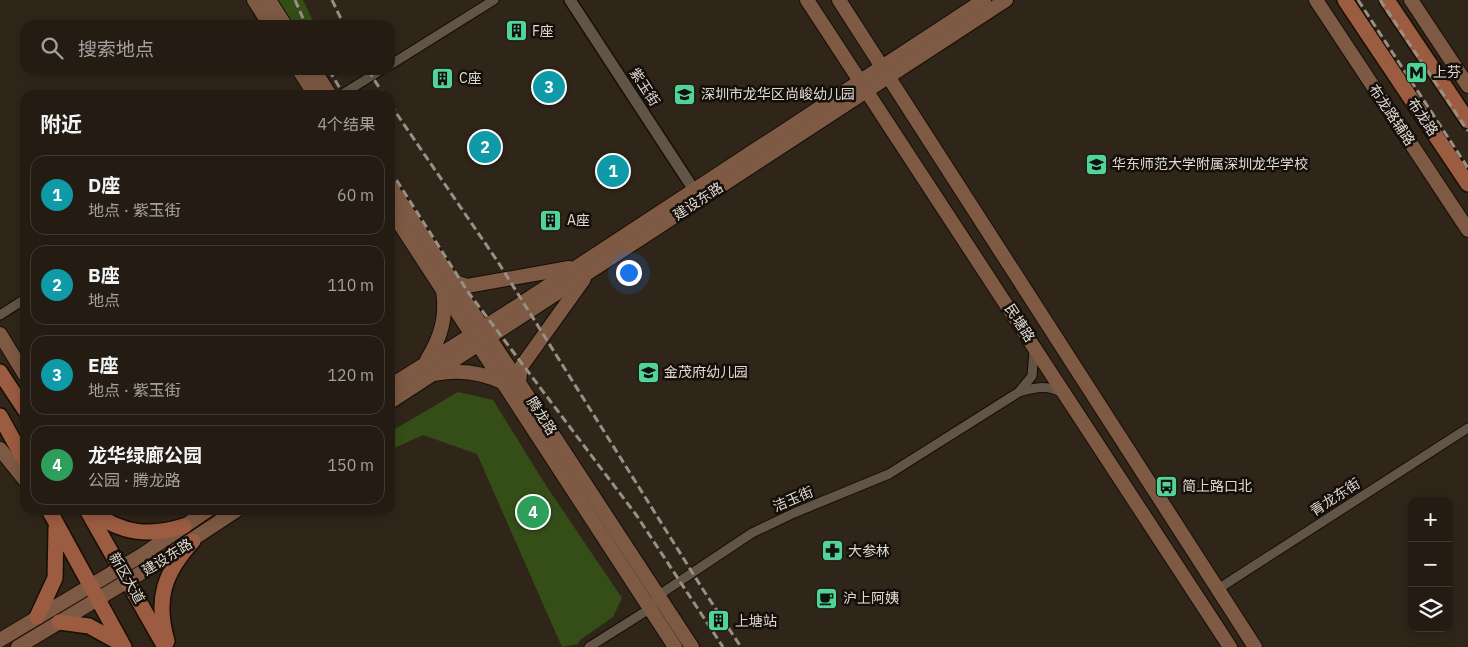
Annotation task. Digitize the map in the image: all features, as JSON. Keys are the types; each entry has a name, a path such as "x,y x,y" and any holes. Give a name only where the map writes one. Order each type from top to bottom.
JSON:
{"main road":[{"path":"254,0 267,20"},
{"path":"269,0 282,20"},
{"name":"民塘路","path":"807,0 1032,341 1230,647"},
{"name":"民塘路","path":"840,0 1255,647"},
{"name":"建设东路","path":"395,384 426,369 590,271 886,71 984,0"},
{"name":"建设东路","path":"886,71 1006,0"},
{"name":"布龙路辅路","path":"1316,0 1468,230"},
{"name":"布龙路","path":"1345,0 1468,184"},
{"path":"1388,0 1468,121"},
{"path":"1411,0 1468,86"},
{"path":"302,75 312,90"},
{"path":"317,75 327,90"},
{"name":"建设东路","path":"481,336 575,267 694,190 864,86"},
{"name":"腾龙路","path":"395,195 448,286 512,383 659,595 692,647"},
{"name":"腾龙路","path":"395,216 448,286"},
{"path":"575,267 467,286 448,286 444,320 438,341 426,369 470,372 488,375 512,383 521,367 590,271"},
{"path":"0,334 20,367"},
{"name":"建设东路","path":"395,397 426,369"},
{"path":"0,372 20,402"},
{"name":"腾龙路","path":"512,383 675,647"},
{"path":"0,416 20,452"},
{"path":"0,449 20,474"},
{"name":"新区大道","path":"90,515 167,647"},
{"path":"99,515 113,524 143,533 164,532 184,526"},
{"name":"建设东路","path":"124,574 200,515"},
{"name":"建设东路","path":"0,640 37,617 93,593 124,574 192,541 230,515"},
{"path":"52,516 122,645"},
{"path":"37,617 55,578 57,537 52,516"},
{"path":"167,647 162,608 164,583 176,561 192,541"},
{"name":"建设东路","path":"18,647 59,622 93,593"},
{"path":"59,622 90,626 122,645"}],"street":[{"path":"395,61 494,0"},
{"name":"紫玉街","path":"570,0 694,190"},
{"path":"348,90 373,75"},
{"path":"0,315 20,302"},
{"path":"1019,392 1032,376 1035,366 1032,341"},
{"path":"1019,392 1039,387 1052,388 1070,400"},
{"name":"洁玉街","path":"588,647 650,608 659,595 752,533 794,513 889,474 1019,392"},
{"name":"青龙东街","path":"1218,589 1468,428"}],"green space":[{"path":"276,0 303,0 313,20 289,20"},
{"path":"458,392 493,400 547,487 622,598 613,617 580,640 578,644 562,647 477,454 423,435 395,448 395,429"}],"railway":[{"path":"295,0 304,20"},
{"path":"332,0 342,20"},
{"path":"1358,0 1468,168"},
{"path":"1380,0 1468,131"},
{"path":"332,75 341,90"},
{"path":"371,75 381,90"},
{"path":"395,111 498,262 741,647"},
{"path":"395,178 468,292 637,516 723,647"}],"place":[{"name":"F座","path":"516,31"},
{"name":"上芬","path":"1417,72"},
{"name":"C座","path":"443,78"},
{"name":"E座","path":"549,87"},
{"name":"深圳市龙华区尚峻幼儿园","path":"685,94"},
{"name":"B座","path":"485,147"},
{"name":"华东师范大学附属深圳龙华学校","path":"1096,164"},
{"name":"D座","path":"613,171"},
{"name":"A座","path":"551,220"},
{"name":"金茂府幼儿园","path":"648,372"},
{"name":"简上路口北","path":"1166,486"},
{"name":"龙华绿廊公园","path":"533,512"},
{"name":"大参林","path":"832,551"},
{"name":"沪上阿姨","path":"827,598"},
{"name":"上塘站","path":"719,621"}]}
